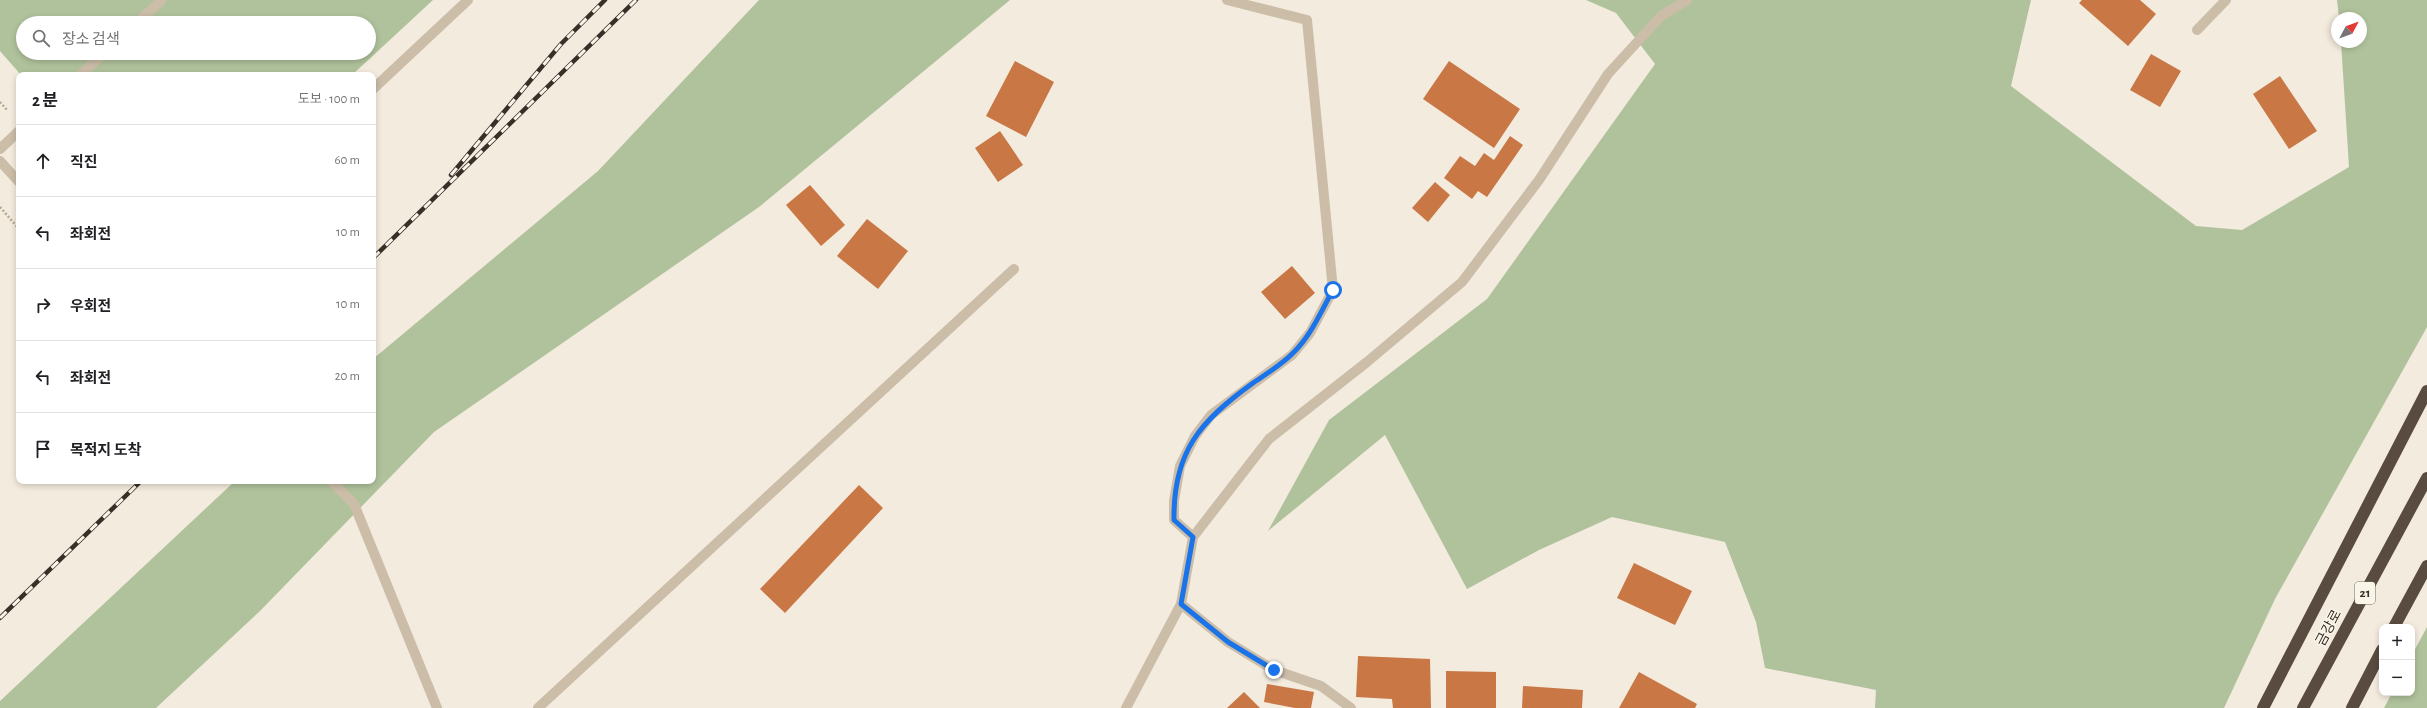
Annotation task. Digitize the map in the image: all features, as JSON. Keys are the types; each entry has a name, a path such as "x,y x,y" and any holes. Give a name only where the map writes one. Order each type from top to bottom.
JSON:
{"highway":[{"path":"2263,708 2427,391"},
{"name":"금강로","path":"2303,708 2427,478"},
{"path":"2396,624 2427,566"},
{"path":"2352,708 2379,656"}],"street":[{"path":"145,16 162,0"},
{"path":"376,86 468,0"},
{"path":"1193,537 1174,520 1174,501 1180,466 1195,436 1211,415 1292,355 1310,333 1333,290 1307,20 1227,0"},
{"path":"1126,708 1181,604 1193,537 1269,439 1367,362 1462,282 1539,180 1608,74 1661,16 1687,0"},
{"path":"2197,30 2226,0"},
{"path":"83,72 96,60"},
{"path":"0,149 16,134"},
{"path":"0,161 16,179"},
{"path":"538,708 1014,269"},
{"path":"334,484 354,504 437,708"},
{"path":"1181,604 1228,642 1274,670 1321,686 1350,708"}],"path":[{"path":"0,207 16,226"}],"green space":[{"path":"0,0 433,0 376,53 376,16 16,16 16,60 368,60 355,72 18,72 0,51"},
{"path":"759,0 1010,0 759,207 434,432 260,611 156,708 0,708 0,701 232,484 376,484 376,356 598,171"},
{"path":"1586,0 2031,0 2011,86 2196,226 2242,230 2349,167 2341,48 2367,48 2367,12 2338,12 2337,0 2427,0 2427,327 2275,599 2224,708 1875,708 1876,690 1765,668 1756,622 1725,542 1612,517 1539,550 1467,589 1385,435 1268,531 1329,420 1487,299 1655,64 1616,13"},
{"path":"2427,627 2427,708 2384,708 2390,696 2415,696 2415,649"}],"building":[{"path":"2082,0 2140,0 2156,14 2128,46 2079,3"},
{"path":"2151,54 2181,71 2160,107 2130,90"},
{"path":"1015,61 1054,82 1026,137 986,116"},
{"path":"1449,61 1520,109 1494,148 1423,99"},
{"path":"2280,76 2317,131 2289,149 2253,94"},
{"path":"1000,131 1023,165 998,182 975,148"},
{"path":"1510,136 1523,145 1487,197 1478,191 1472,199 1444,178 1460,156 1475,166 1484,153 1494,160"},
{"path":"1435,182 1450,195 1428,222 1412,208"},
{"path":"810,185 845,225 821,246 786,205"},
{"path":"867,219 908,251 878,289 837,256"},
{"path":"1292,266 1315,293 1285,319 1261,292"},
{"path":"859,485 883,508 785,613 760,589"},
{"path":"1634,563 1692,591 1675,625 1617,598"},
{"path":"1358,656 1430,659 1431,708 1393,708 1392,699 1356,697"},
{"path":"1446,671 1496,672 1496,708 1446,708"},
{"path":"1639,672 1697,704 1695,708 1619,708"},
{"path":"1267,684 1314,692 1311,708 1295,708 1264,702"},
{"path":"1523,686 1583,690 1582,708 1522,708"},
{"path":"1244,692 1260,708 1227,708"}],"railway":[{"path":"451,175 561,44 605,0"},
{"path":"376,255 636,0"},
{"path":"0,618 138,484"}],"route":[{"path":"1274,670 1228,642 1181,604 1193,537 1174,520 1174,501 1180,466 1195,436 1211,415 1292,355 1310,333 1333,290"}]}
